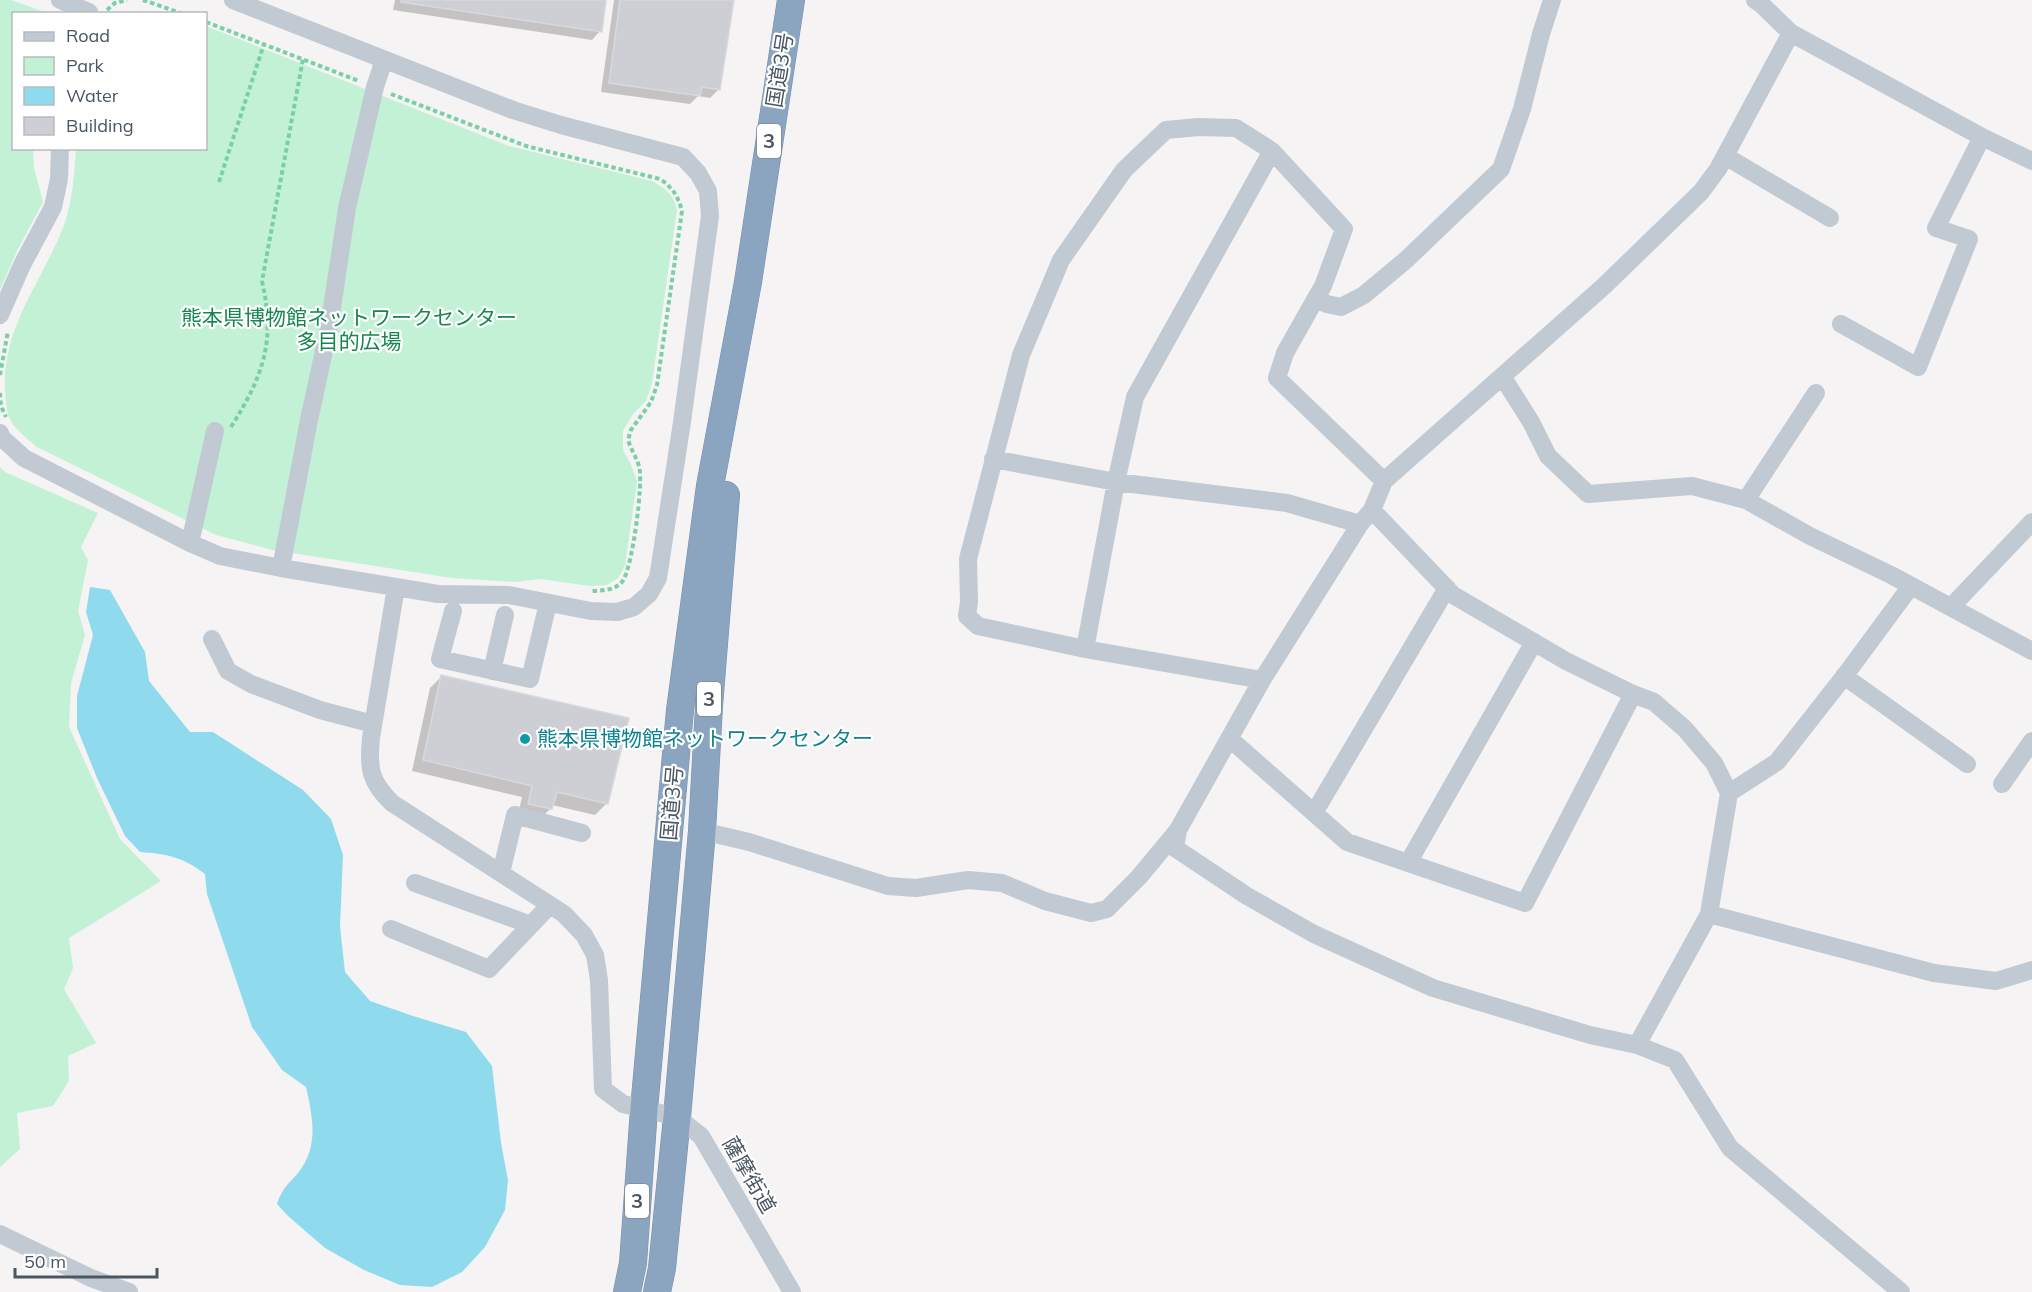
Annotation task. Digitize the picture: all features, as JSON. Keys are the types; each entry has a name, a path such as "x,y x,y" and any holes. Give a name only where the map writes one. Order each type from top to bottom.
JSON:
{"highway":[{"name":"国道3号","path":"627,1292 633,1263 644,1109 680,710 710,486 748,282 791,0"},
{"name":"国道3号","path":"657,1292 662,1268 677,1118 702,831 709,706 726,498 748,282"}],"street":[{"path":"60,0 94,10"},
{"path":"0,434 24,458 220,556 438,594 509,595 591,611 616,612 634,606 649,594 658,578 708,228 708,191 698,173 683,157 542,119 233,0"},
{"path":"1316,298 1327,304 1341,307 1364,295 1407,259 1501,169 1522,109 1552,0"},
{"path":"1760,1 1791,33 1982,137 2032,161"},
{"path":"702,831 749,842 888,886 916,888 968,880 1002,883 1045,901 1091,913 1107,909 1139,877 1178,830 1262,680 1366,517 1384,481 1604,286 1701,192 1718,169 1791,33"},
{"path":"281,568 328,328 347,208 375,87 384,60"},
{"path":"1262,680 1085,649 978,626 967,616 968,559 1021,356 1061,260 1124,170 1166,130 1198,127 1236,128 1272,151 1344,228 1323,286 1286,353 1277,378 1384,481"},
{"path":"1841,324 1918,367 1969,239 1936,228 1982,137"},
{"path":"0,315 22,265 53,207 60,150"},
{"path":"1085,649 1116,482 1135,397 1272,151"},
{"path":"1725,156 1830,218"},
{"path":"1502,376 1531,422 1548,456 1588,494 1692,486 1746,500 1810,536 1911,586 2032,651"},
{"path":"1746,500 1816,393"},
{"path":"190,543 222,430"},
{"path":"993,459 1116,482 1287,503 1366,517 1454,595 1566,661 1654,702 1685,729 1714,763 1729,793 1709,914 1637,1045"},
{"path":"1951,608 2032,522"},
{"path":"1729,793 1778,762 1911,586"},
{"name":"薩摩街道","path":"396,587 373,724 369,759 372,777 380,791 392,803 564,914 584,935 595,955 599,980 603,1089 623,1104 677,1118 701,1136 792,1292"},
{"path":"1314,813 1447,588"},
{"path":"453,610 440,659 530,680 548,603"},
{"path":"492,671 505,615"},
{"path":"212,639 228,671 251,684 320,710 373,724"},
{"path":"1408,863 1534,642"},
{"path":"1844,676 1967,764"},
{"path":"1230,739 1347,842 1525,903 1633,694"},
{"path":"2002,784 2032,741"},
{"path":"501,873 515,815 582,833"},
{"path":"1178,830 1175,848 1247,896 1314,934 1433,988 1590,1035 1637,1045 1675,1060 1730,1148 1901,1292"},
{"path":"415,883 531,925"},
{"path":"391,929 489,969 550,905"},
{"path":"1709,914 1935,973 1996,981 2032,970"},
{"path":"0,1234 91,1278 129,1292"}],"path":[{"path":"94,10 127,0"},
{"path":"143,0 177,12"},
{"path":"207,22 526,146 660,179 672,188 679,199 682,211 657,385 651,402 631,430 628,440 639,467 641,482 630,565 623,581 611,590 581,589"},
{"path":"219,182 264,44"},
{"path":"222,430 251,394 263,367 268,305 262,281 303,59"}],"green space":[{"path":"0,0 11,0 44,12 12,12 12,150 33,150 34,168 43,202 17,251 0,290"},
{"name":"熊本県博物館ネットワークセンター 多目的広場","path":"207,26 509,146 652,181 665,190 671,196 677,210 652,383 646,401 633,414 623,431 623,450 637,481 625,566 618,578 607,585 590,586 540,579 516,582 452,578 273,550 216,535 37,447 14,426 8,414 5,390 6,367 17,324 64,225 74,177 76,150 207,150"},
{"path":"0,467 5,472 98,513 81,547 88,560 78,611 85,635 71,683 69,727 120,839 161,881 69,938 73,968 64,989 96,1043 68,1056 69,1081 53,1106 17,1113 20,1149 0,1167"}],"water":[{"path":"90,587 110,590 145,652 149,681 190,732 213,732 303,790 331,819 343,855 340,927 345,972 370,1001 466,1032 492,1066 508,1180 505,1210 485,1247 462,1272 432,1287 400,1285 364,1270 325,1248 277,1204 283,1190 305,1163 312,1143 311,1110 306,1087 282,1070 252,1027 207,894 205,874 174,857 140,852 125,836 97,778 77,728 77,696 93,635 86,612"}],"building":[{"path":"401,0 606,0 602,32 401,2"},
{"path":"620,0 734,0 720,90 702,87 700,96 609,83"},
{"name":"熊本県博物館ネットワークセンター","path":"441,675 629,718 608,804 557,792 552,809 528,804 532,786 423,760"}],"place":[{"name":"熊本県博物館ネットワークセンター","path":"525,739"}]}
